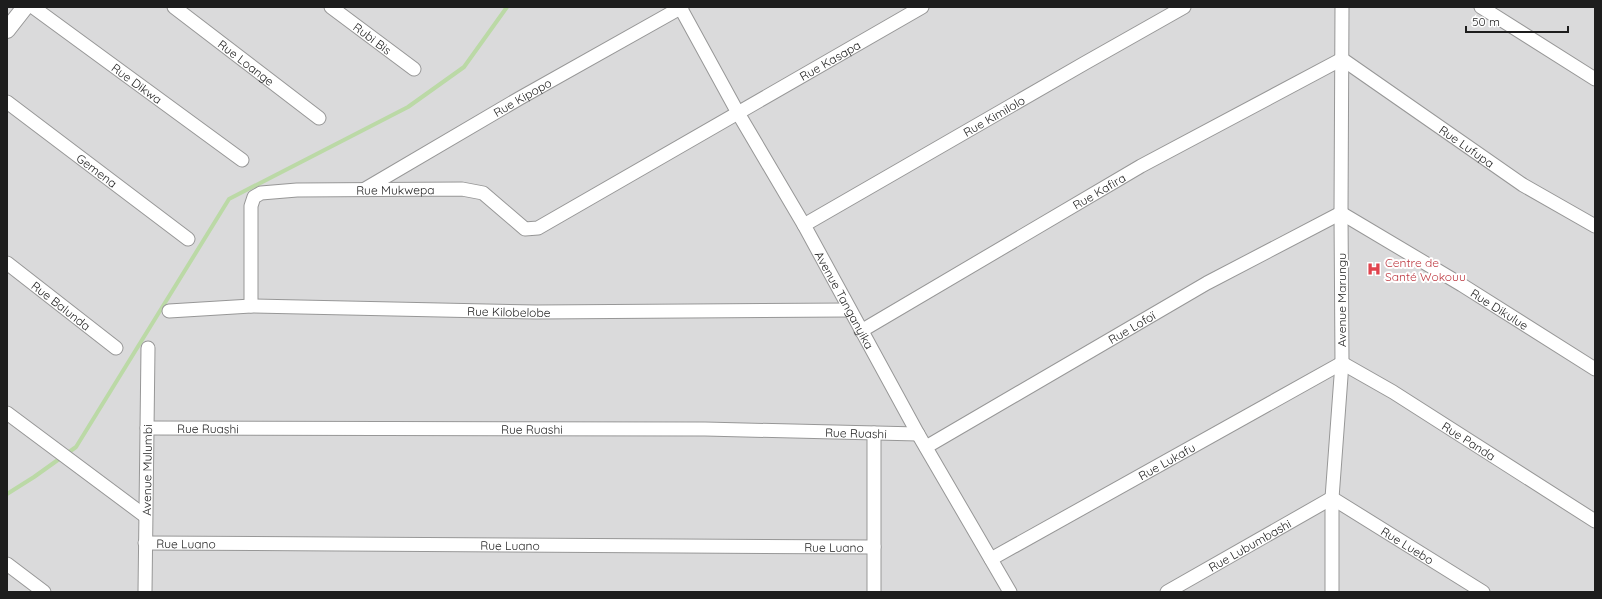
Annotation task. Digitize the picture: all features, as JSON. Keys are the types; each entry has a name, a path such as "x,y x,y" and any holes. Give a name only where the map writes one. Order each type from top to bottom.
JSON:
{"street":[{"path":"7,30 25,7"},
{"name":"Rue Dikwa","path":"33,7 242,160"},
{"name":"Rue Loange","path":"174,7 319,118"},
{"name":"Rubi Bis","path":"331,7 414,69"},
{"name":"Avenue Tanganyika","path":"681,7 738,113 804,226 918,434 1010,592"},
{"name":"Rue Kipopo","path":"363,190 520,98 681,7"},
{"name":"Rue Kasapa","path":"525,229 538,228 922,7"},
{"name":"Rue Kimilolo","path":"804,226 1184,7"},
{"name":"Avenue Marungu","path":"1332,592 1332,498 1342,363 1342,7"},
{"path":"1481,7 1595,80"},
{"name":"Rue Lufupa","path":"1342,59 1523,185 1595,226"},
{"name":"Rue Kafira","path":"861,331 1141,166 1342,59"},
{"name":"Gemena","path":"7,102 188,239"},
{"name":"Rue Mukwepa","path":"251,306 251,206 254,198 260,193 273,191 462,189 483,193 525,229"},
{"name":"Rue Dikulue","path":"1341,213 1595,369"},
{"name":"Rue Lofoï","path":"926,447 1207,283 1341,213"},
{"name":"Rue Balunda","path":"7,263 116,348"},
{"name":"Rue Kilobelobe","path":"169,311 251,306 536,312 849,310"},
{"name":"Avenue Mulumbi","path":"145,592 148,348"},
{"name":"Rue Panda","path":"1342,363 1394,392 1595,521"},
{"name":"Rue Lukafu","path":"991,559 1342,363"},
{"path":"7,413 145,516"},
{"name":"Rue Ruashi","path":"147,428 705,429 918,434"},
{"path":"874,433 874,592"},
{"name":"Rue Lubumbashi","path":"1167,592 1332,498"},
{"name":"Rue Luebo","path":"1332,498 1483,592"},
{"name":"Rue Luano","path":"145,543 874,547"},
{"path":"7,564 44,592"}],"shaded area":[{"path":"7,7 1595,7 1595,592 7,592"}],"waterway":[{"path":"7,494 76,447 229,199 408,107 464,67 507,7"}],"place":[{"name":"Centre de Santé Wokouu","path":"1374,269"}]}
